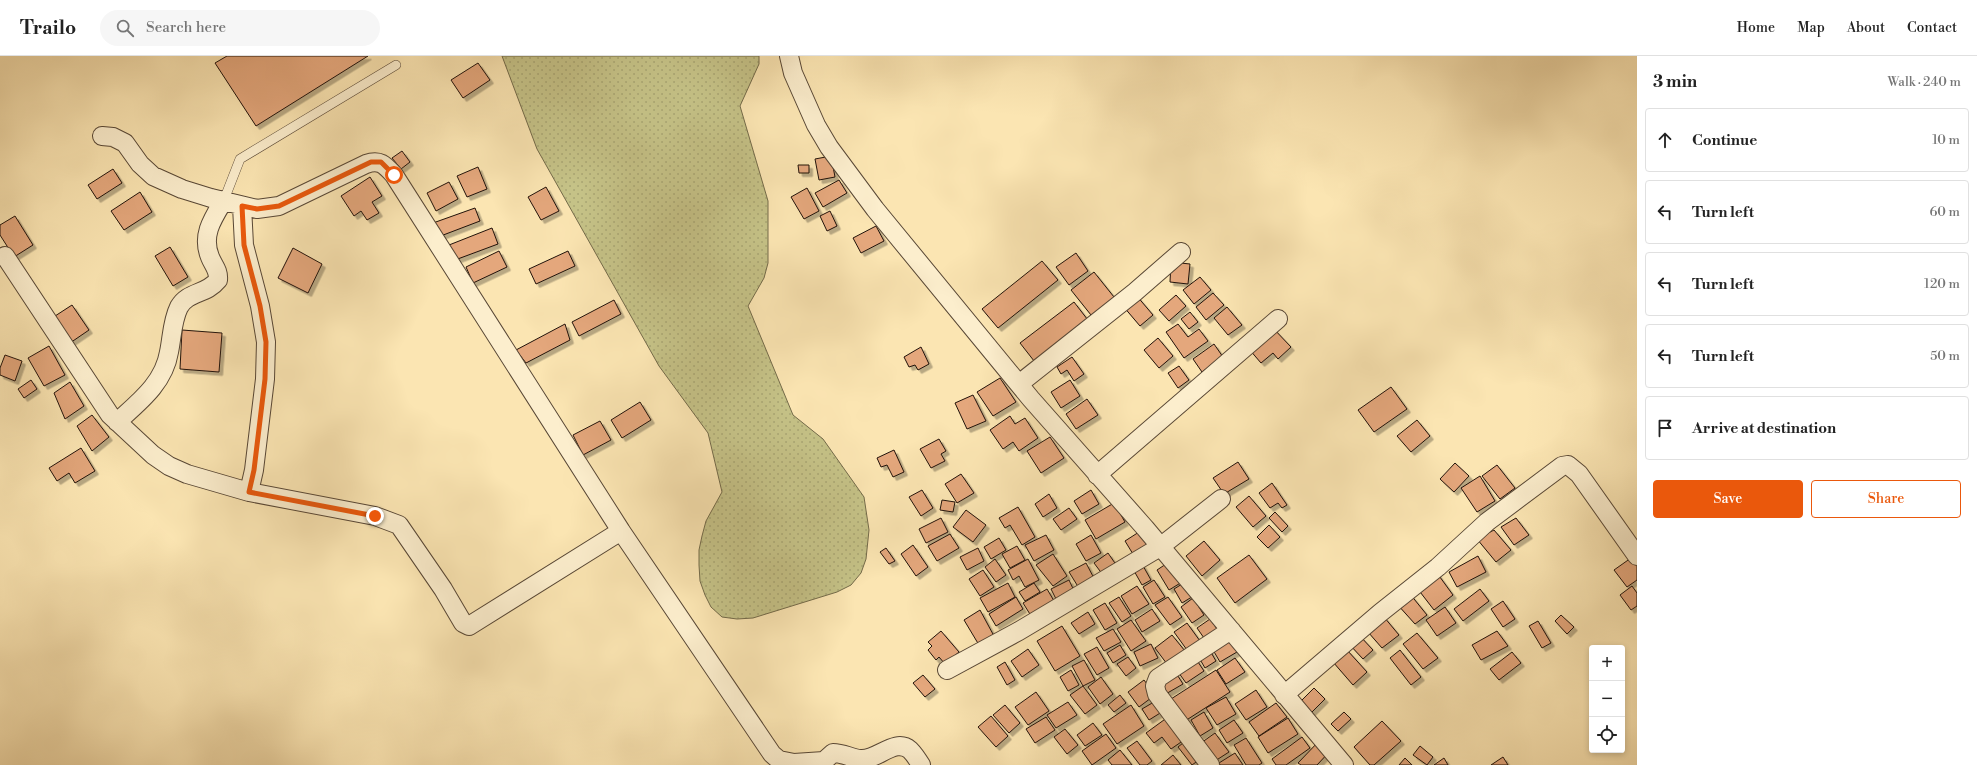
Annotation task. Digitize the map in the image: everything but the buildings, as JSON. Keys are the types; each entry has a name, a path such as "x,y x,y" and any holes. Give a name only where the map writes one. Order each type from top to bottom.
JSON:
{"street":[{"path":"789,56 793,73 816,125 829,147 875,209 1019,384 1231,630 1344,765"},
{"path":"102,136 113,137 126,143 140,164 153,176 182,189 257,209 279,206 366,164 376,162 385,165 394,175 621,531 772,754 779,760 794,763 824,761 833,753 841,753 861,759 871,758 897,746 909,749 922,765"},
{"path":"117,422 147,395 163,373 179,308 190,296 204,292 213,286 218,280 218,270 210,258 206,238 214,217 224,200"},
{"path":"242,206 244,245 260,306 266,342 265,379 254,470 249,492"},
{"path":"1019,384 1135,292 1181,252"},
{"path":"5,256 110,416 153,455 169,466 187,474 249,492 375,516 399,525 443,589 463,622 469,626 621,531"},
{"path":"1097,475 1278,319"},
{"path":"1284,695 1380,613 1438,567 1487,522 1562,466 1568,465 1579,474 1637,556"},
{"path":"947,670 1019,631 1160,547 1221,499"},
{"path":"1210,765 1157,694 1155,686 1158,678 1231,630"}],"lane":[{"path":"224,200 240,159 396,65"}],"shaded area":[{"path":"502,56 759,56 759,64 740,106 768,201 768,263 764,278 748,306 793,415 823,439 864,497 869,530 866,559 861,573 851,585 837,592 753,618 737,619 722,617 711,607 700,581 699,550 706,521 722,492 708,433 659,366 537,149"}],"route":[{"path":"375,516 249,492 254,470 265,379 266,342 260,306 244,245 242,206 257,209 279,206 371,162 381,162 394,175"}]}
